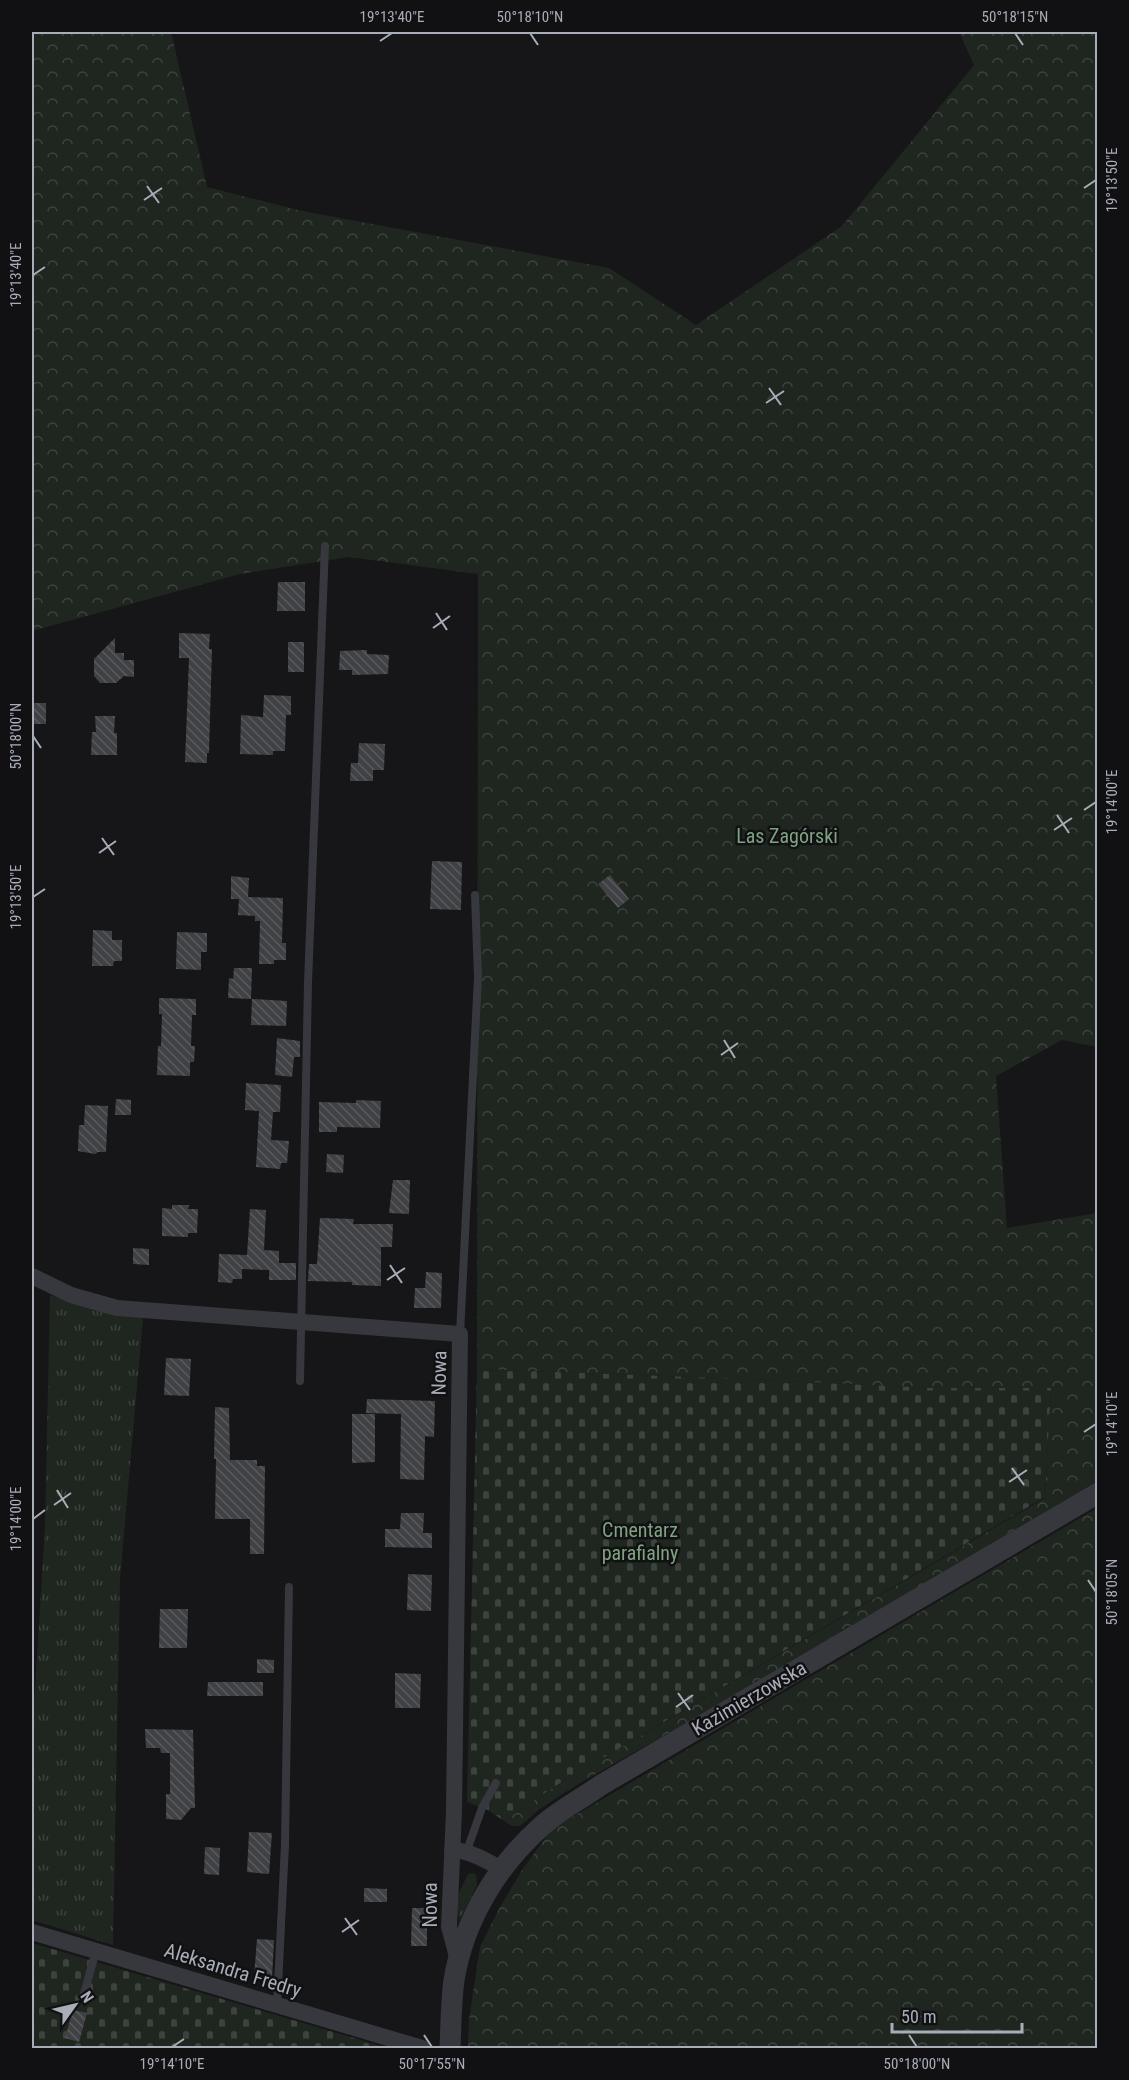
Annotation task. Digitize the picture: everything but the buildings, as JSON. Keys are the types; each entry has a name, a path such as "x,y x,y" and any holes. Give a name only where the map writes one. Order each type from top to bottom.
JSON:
{"street":[{"name":"Nowa","path":"32,1276 71,1295 117,1308 460,1334 454,1811 459,1851 448,1927 458,1960"},
{"name":"Kazimierzowska","path":"450,2049 452,2000 458,1960 477,1906 501,1869 546,1822 602,1785 1098,1493"},
{"path":"459,1851 501,1869"},
{"name":"Aleksandra Fredry","path":"32,1932 422,2049"}],"lane":[{"path":"300,1381 308,983 325,546"},
{"path":"460,1334 478,977 475,895"},
{"path":"277,2005 285,1845 289,1587"},
{"path":"459,1851 496,1783"},
{"path":"83,1997 96,1951"}],"green space":[{"name":"Las Zagórski","path":"32,32 171,32 207,187 302,211 609,268 696,325 842,226 974,65 959,32 1097,32 1097,1047 1062,1040 996,1076 1007,1228 1097,1213 1097,1481 743,1691 580,1783 541,1808 520,1826 512,1826 504,1821 552,1788 1045,1498 1051,1388 930,1388 477,1369 478,574 349,557 240,574 32,631"},
{"path":"50,1295 111,1313 143,1318 120,1579 113,1945 32,1920 34,1705 45,1526"},
{"name":"Cmentarz parafialny","path":"477,1369 930,1388 1051,1388 1045,1497 552,1788 504,1821 488,1810 467,1802"},
{"path":"1097,1508 1097,2048 468,2048 469,2019 480,1947 522,1870 552,1829"},
{"path":"468,1874 476,1874 477,1885 459,1921 457,1897"},
{"path":"32,1943 388,2048 32,2048"}]}
